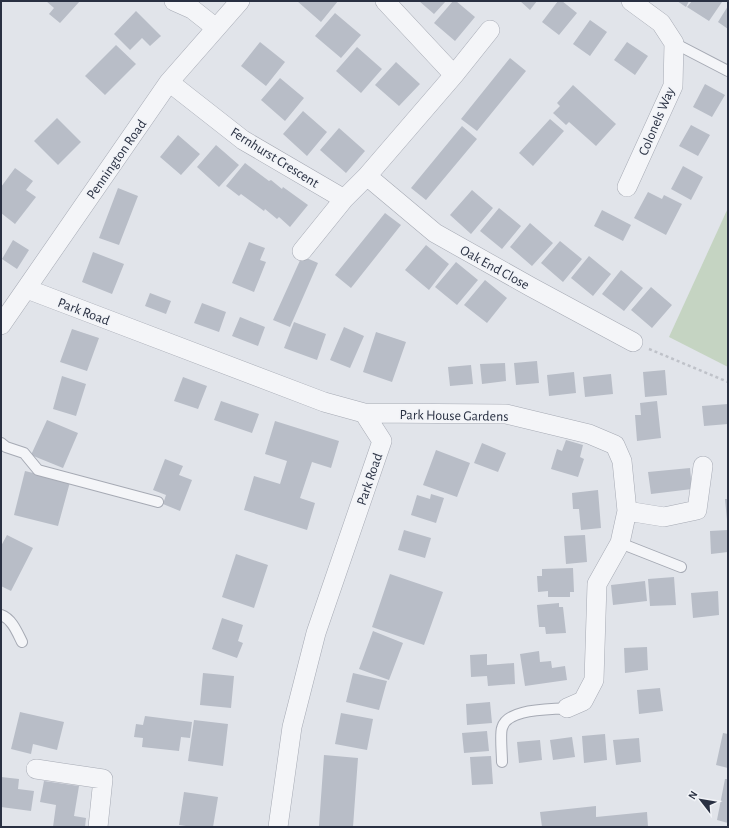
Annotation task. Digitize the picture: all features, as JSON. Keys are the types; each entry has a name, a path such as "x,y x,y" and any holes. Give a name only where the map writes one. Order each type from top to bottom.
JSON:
{"street":[{"path":"174,1 192,9 216,28"},
{"name":"Pennington Road","path":"1,325 169,82 240,1"},
{"path":"385,1 454,75"},
{"path":"631,1 662,23 674,43"},
{"path":"302,251 344,199 367,176 454,75 490,30"},
{"name":"Colonels Way","path":"627,187 673,86 674,43"},
{"name":"Fernhurst Crescent","path":"169,82 243,140 344,199"},
{"name":"Oak End Close","path":"367,176 435,233 633,342"},
{"name":"Park Road","path":"27,289 324,402 364,413 382,441 316,633 292,727 278,827"},
{"name":"Park House Gardens","path":"364,413 506,414 589,434 615,445 622,460 627,511 620,543 597,584 594,680 583,701 567,708"},
{"path":"627,511 664,517 697,510 703,466"},
{"path":"36,769 103,779 98,827"}],"lane":[{"path":"674,43 728,71"},
{"path":"1,443 6,447 24,453 38,470 158,502"},
{"path":"620,543 681,567"},
{"path":"1,615 6,617 11,622 22,642"},
{"path":"502,762 502,728 508,718 520,713 567,708"}],"path":[{"path":"633,342 728,382"}],"green space":[{"path":"728,208 728,367 669,337"}],"building":[{"path":"46,1 80,1 60,23 49,14 54,8"},
{"path":"297,1 338,1 321,22"},
{"path":"419,1 446,1 434,14"},
{"path":"453,1 456,1 475,17 455,41 434,23"},
{"path":"520,1 537,1 530,10"},
{"path":"558,1 562,1 577,13 559,35 542,22"},
{"path":"677,1 689,1 686,7"},
{"path":"692,1 722,2 709,21 687,7"},
{"path":"728,6 728,29 718,22"},
{"path":"136,11 161,36 150,46 142,38 130,50 114,34"},
{"path":"335,13 361,35 341,58 315,36"},
{"path":"590,20 607,32 590,56 573,44"},
{"path":"260,42 285,62 266,86 241,66"},
{"path":"627,42 648,56 635,75 614,60"},
{"path":"116,45 136,64 105,95 85,76"},
{"path":"357,47 382,69 361,93 336,71"},
{"path":"510,58 526,71 477,131 461,119"},
{"path":"396,62 420,84 399,106 375,85"},
{"path":"280,78 304,98 285,121 261,100"},
{"path":"705,84 725,95 712,117 693,107"},
{"path":"573,85 616,124 596,146 569,122 566,125 553,113 560,106 557,103"},
{"path":"303,111 327,132 307,156 283,134"},
{"path":"57,118 81,142 58,165 34,141"},
{"path":"550,119 564,131 533,166 519,153"},
{"path":"691,125 710,135 698,156 679,146"},
{"path":"462,126 477,139 426,200 411,188"},
{"path":"339,128 365,151 346,173 320,150"},
{"path":"178,135 200,154 181,175 160,157"},
{"path":"216,145 239,165 219,187 197,167"},
{"path":"245,163 269,181 271,180 282,189 283,187 308,205 290,227 279,217 277,219 265,209 264,211 241,194 239,196 226,186"},
{"path":"683,166 703,177 691,200 671,189"},
{"path":"15,168 33,181 26,190 36,197 15,224 1,213 1,187"},
{"path":"118,188 138,196 119,245 99,238"},
{"path":"472,190 493,208 471,234 450,215"},
{"path":"648,192 662,199 664,195 682,204 666,235 634,218"},
{"path":"499,208 521,226 502,249 480,231"},
{"path":"602,210 631,225 623,241 594,226"},
{"path":"385,213 401,225 351,288 335,275"},
{"path":"530,223 553,243 532,266 510,247"},
{"path":"13,240 29,250 17,269 2,259"},
{"path":"560,241 582,259 563,282 541,263"},
{"path":"249,242 265,248 260,260 266,262 254,292 232,283"},
{"path":"426,245 449,264 429,290 405,270"},
{"path":"93,252 124,264 112,294 82,282"},
{"path":"302,256 318,263 290,327 273,320"},
{"path":"589,256 611,274 593,296 571,278"},
{"path":"456,262 478,280 457,305 435,287"},
{"path":"621,270 643,288 624,311 602,294"},
{"path":"485,280 507,298 487,323 464,305"},
{"path":"651,287 672,305 652,328 631,310"},
{"path":"150,293 171,301 166,314 145,306"},
{"path":"202,303 226,312 219,332 194,323"},
{"path":"240,317 265,327 258,346 232,336"},
{"path":"294,322 326,334 317,360 284,348"},
{"path":"344,327 364,336 350,368 330,360"},
{"path":"72,329 99,338 87,371 60,362"},
{"path":"376,332 406,342 392,382 363,372"},
{"path":"537,361 539,383 516,385 514,363"},
{"path":"505,363 506,381 482,384 480,364"},
{"path":"471,365 473,384 450,386 448,367"},
{"path":"665,370 667,395 645,397 643,372"},
{"path":"574,372 576,393 549,396 547,375"},
{"path":"611,374 613,394 585,397 583,377"},
{"path":"62,376 86,384 76,416 53,409"},
{"path":"183,377 207,386 198,409 174,401"},
{"path":"221,401 259,414 252,433 214,420"},
{"path":"657,401 661,438 637,441 635,415 641,415 640,403"},
{"path":"728,404 728,424 704,426 702,406"},
{"path":"47,420 78,433 63,468 31,455"},
{"path":"275,421 339,441 331,468 312,462 300,498 315,503 307,530 244,510 254,476 280,484 287,461 265,454"},
{"path":"566,440 583,445 580,457 584,459 578,477 551,469 557,449 562,451"},
{"path":"482,443 506,453 498,472 474,463"},
{"path":"436,450 470,463 457,497 423,485"},
{"path":"165,459 183,466 179,475 192,480 180,511 163,504 166,495 153,490"},
{"path":"690,468 692,489 651,494 648,472"},
{"path":"25,471 70,482 58,526 14,515"},
{"path":"598,490 601,528 581,530 579,509 573,509 572,493"},
{"path":"431,494 444,498 436,523 411,515 417,495 430,499"},
{"path":"725,499 728,499 728,520 727,520"},
{"path":"404,530 431,538 425,558 398,550"},
{"path":"728,530 728,552 711,554 710,531"},
{"path":"7,535 33,548 11,591 1,586 1,546"},
{"path":"585,535 587,562 566,564 564,536"},
{"path":"236,554 268,565 254,608 222,597"},
{"path":"573,568 574,592 570,592 570,597 548,597 548,591 538,592 537,576 542,576 542,569"},
{"path":"390,574 443,592 424,645 372,627"},
{"path":"674,577 676,605 650,606 648,579"},
{"path":"645,581 647,601 613,605 611,585"},
{"path":"718,591 719,615 693,618 691,593"},
{"path":"559,603 559,607 563,607 566,633 546,634 545,627 539,627 537,605"},
{"path":"222,618 243,625 238,641 243,643 237,658 212,649"},
{"path":"373,631 403,643 389,680 359,669"},
{"path":"647,647 648,670 625,673 624,648"},
{"path":"539,651 540,662 551,661 552,668 565,666 567,680 525,686 520,654"},
{"path":"487,654 487,665 514,663 515,684 488,686 487,676 471,677 470,655"},
{"path":"203,673 234,676 231,708 200,705"},
{"path":"353,673 387,681 379,710 346,702"},
{"path":"660,688 663,711 639,714 637,690"},
{"path":"490,702 492,723 467,725 466,704"},
{"path":"20,712 64,722 57,750 33,744 31,754 11,749"},
{"path":"341,713 373,719 367,750 335,744"},
{"path":"145,716 192,722 190,738 181,737 179,751 142,747 143,738 134,737 136,724 143,725"},
{"path":"194,720 228,724 223,766 188,761"},
{"path":"487,731 489,751 464,753 462,733"},
{"path":"723,733 728,734 728,768 716,765"},
{"path":"605,734 607,760 584,763 582,736"},
{"path":"572,737 575,757 553,760 550,740"},
{"path":"639,738 641,762 616,765 613,740"},
{"path":"540,740 542,760 519,763 517,742"},
{"path":"324,755 358,758 353,827 319,826"},
{"path":"491,756 493,784 472,785 470,757"},
{"path":"1,777 19,779 18,789 34,791 31,811 1,807"},
{"path":"725,779 728,779 728,823 717,820"},
{"path":"44,781 79,786 74,816 86,818 85,827 53,827 56,805 40,802"},
{"path":"184,792 218,797 213,827 179,825"},
{"path":"596,806 596,817 647,812 648,827 542,827 540,812"}]}
